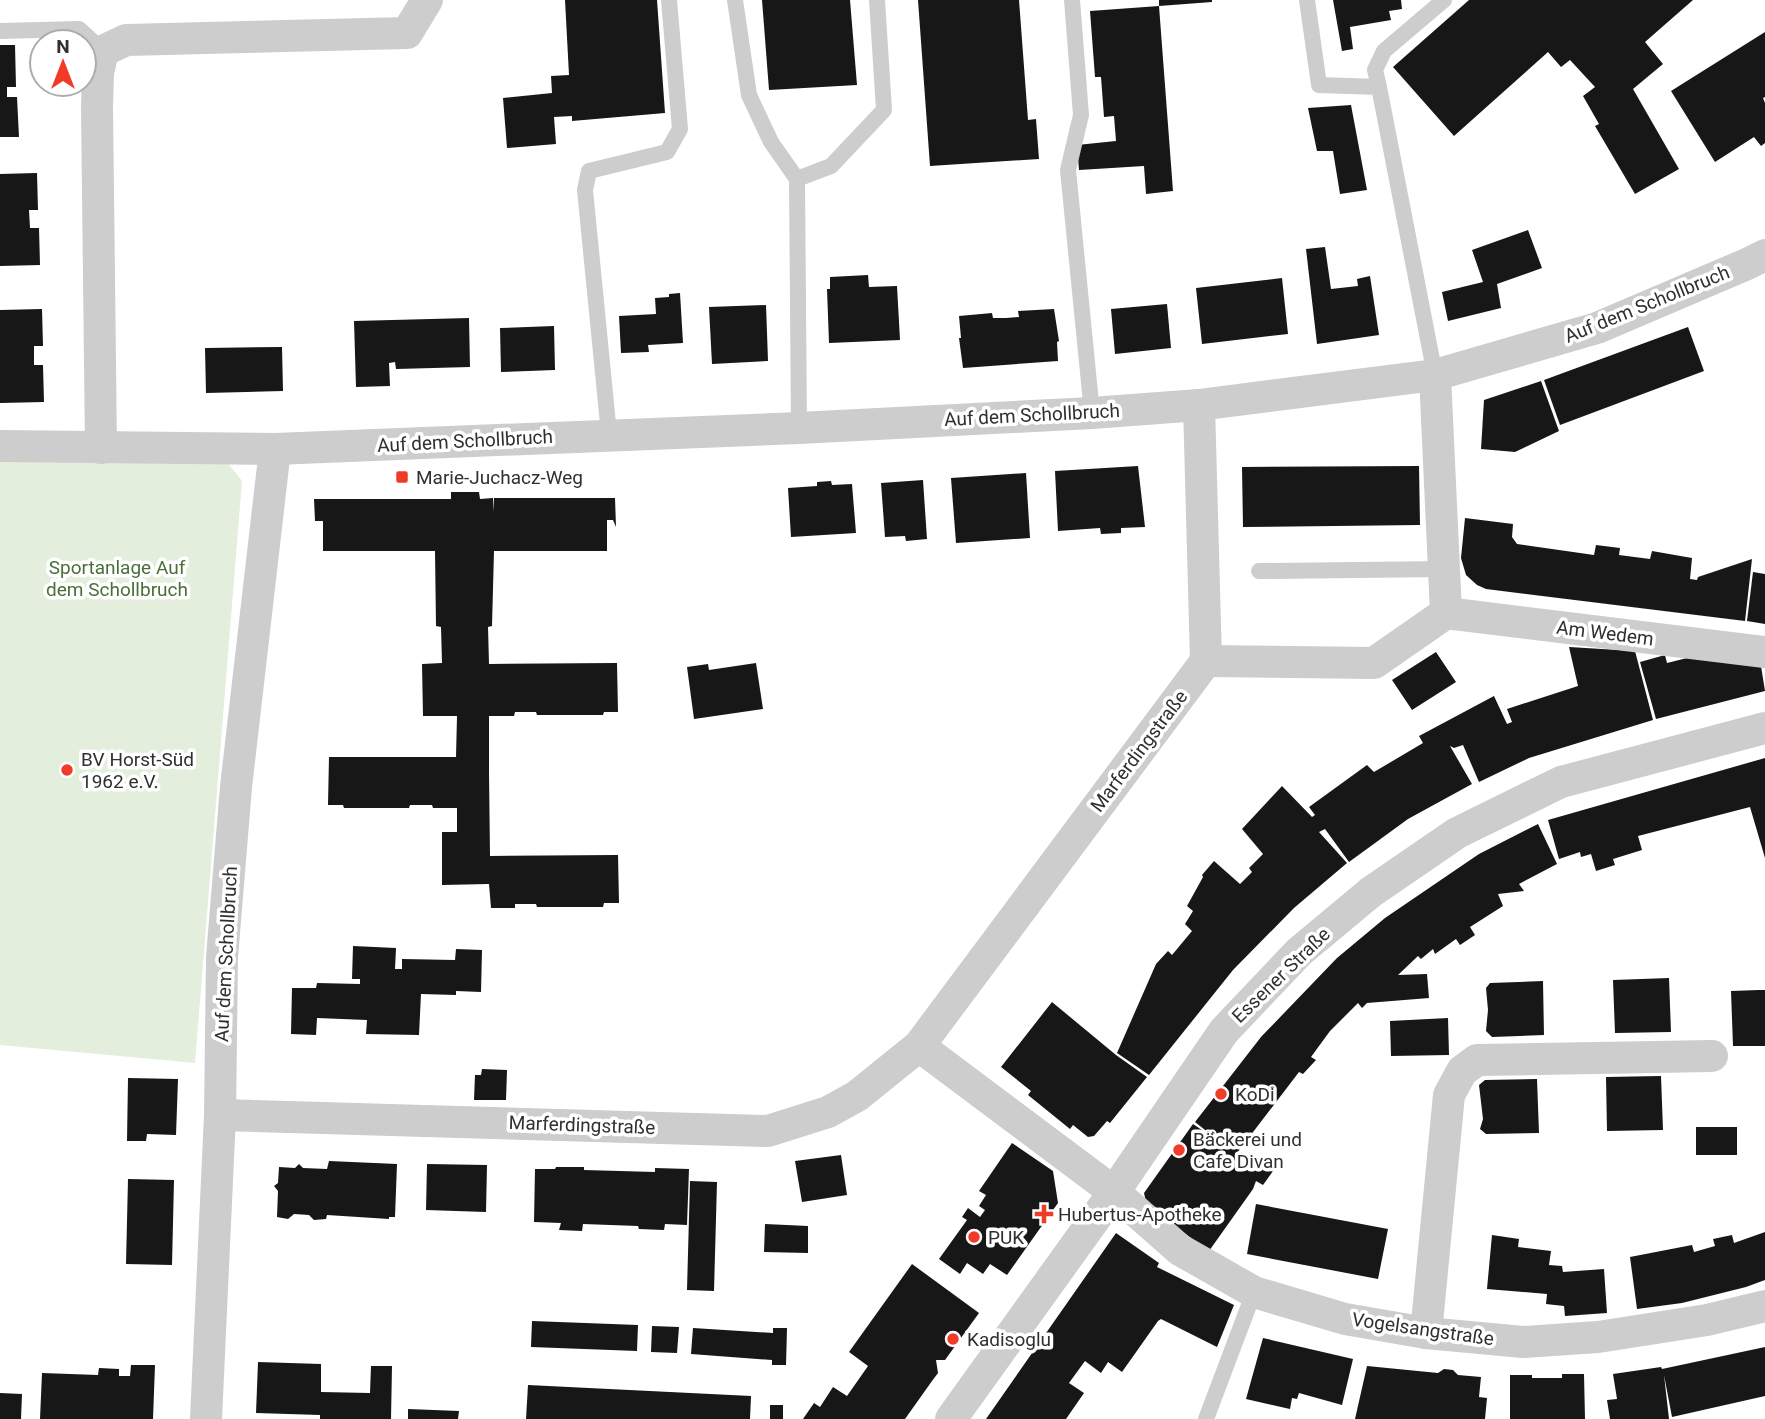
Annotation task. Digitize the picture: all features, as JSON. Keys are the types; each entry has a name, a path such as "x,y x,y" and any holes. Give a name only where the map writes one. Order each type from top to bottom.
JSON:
{"street":[{"path":"101,449 97,107 98,73 103,51 126,40 407,33 427,0"},
{"name":"Auf dem Schollbruch","path":"0,446 275,449 799,428 1199,405 1435,376 1597,328 1765,255"},
{"path":"1199,405 1206,661 1374,663 1446,613 1435,376"},
{"name":"Auf dem Schollbruch","path":"206,1419 220,1115 222,957 236,787 275,449"},
{"name":"Am Wedem","path":"1446,613 1765,652"},
{"name":"Marferdingstraße","path":"220,1115 768,1131 828,1112 857,1096 919,1046 1206,661"},
{"name":"Essener Straße","path":"951,1419 1114,1192 1224,1031 1299,952 1371,892 1457,833 1561,782 1765,728"},
{"path":"919,1046 1114,1192"},
{"path":"1426,1333 1450,1095 1462,1071 1477,1060 1712,1056"},
{"name":"Vogelsangstraße","path":"1114,1192 1180,1250 1254,1292 1345,1319 1426,1333 1522,1342 1598,1337 1707,1320 1765,1306"}],"lane":[{"path":"609,434 586,190 589,171 667,152 680,129 669,0"},
{"path":"735,0 749,95 771,142 797,180 799,428"},
{"path":"797,180 831,166 884,110 877,0"},
{"path":"1072,0 1081,115 1068,170 1092,413"},
{"path":"1307,0 1319,85 1379,87"},
{"path":"1435,376 1375,69 1384,51 1444,0"},
{"path":"0,31 79,29 103,51"},
{"path":"1259,571 1444,569"},
{"path":"1206,1419 1254,1292"}],"green space":[{"name":"Sportanlage Auf dem Schollbruch","path":"0,458 227,462 242,481 195,1063 0,1045"}],"building":[{"path":"565,0 657,0 665,113 572,121 572,116 554,117 556,144 507,148 503,98 552,93 551,76 569,75"},
{"path":"762,0 850,0 857,85 769,90"},
{"path":"918,0 1019,0 1028,120 1036,119 1039,159 930,166"},
{"path":"1159,0 1212,0 1212,2 1159,6"},
{"path":"1333,0 1401,0 1402,9 1389,11 1391,20 1350,27 1353,49 1342,51"},
{"path":"1469,0 1693,0 1645,42 1663,64 1633,89 1679,169 1635,194 1595,126 1599,124 1583,96 1595,87 1570,60 1561,67 1548,52 1454,136 1393,67"},
{"path":"1159,6 1173,191 1146,194 1144,166 1079,170 1077,145 1116,141 1114,116 1104,117 1101,77 1095,77 1090,11"},
{"path":"1765,32 1765,143 1761,146 1754,137 1715,162 1671,91"},
{"path":"0,45 15,45 16,87 7,87 7,97 17,97 19,137 0,137"},
{"path":"1351,105 1367,190 1340,194 1333,151 1317,151 1308,108"},
{"path":"37,173 38,210 29,210 30,228 39,228 40,265 0,266 0,174"},
{"path":"1528,230 1542,268 1497,284 1501,308 1448,321 1442,292 1483,282 1472,250"},
{"path":"1325,247 1331,289 1358,286 1357,279 1370,276 1379,335 1317,344 1306,249"},
{"path":"868,275 869,287 897,286 900,340 829,343 827,289 830,289 830,277"},
{"path":"1282,278 1288,334 1202,344 1196,288"},
{"path":"680,293 683,343 648,345 649,352 621,353 619,316 656,314 655,298"},
{"path":"1167,304 1171,348 1115,354 1111,309"},
{"path":"766,305 768,361 712,364 709,307"},
{"path":"42,309 43,346 34,346 34,365 43,365 44,402 0,403 0,310"},
{"path":"1054,309 1059,341 1058,361 963,368 959,316 992,313 993,318 1006,318 1019,317 1018,311"},
{"path":"469,318 470,367 396,369 395,362 389,363 390,386 356,387 354,321"},
{"path":"554,326 555,370 501,372 500,328"},
{"path":"1688,327 1704,371 1560,425 1544,380"},
{"path":"282,347 283,391 206,393 205,348"},
{"path":"1541,381 1559,431 1515,452 1481,449 1484,400"},
{"path":"1138,466 1145,527 1121,528 1121,533 1101,534 1100,528 1058,531 1055,471"},
{"path":"1419,466 1420,525 1243,527 1242,467"},
{"path":"1026,473 1030,538 956,543 951,478"},
{"path":"923,480 927,539 906,541 905,536 885,537 881,483"},
{"path":"831,481 832,485 852,484 856,533 791,537 788,488 817,486 817,482"},
{"path":"451,492 479,492 480,499 493,498 493,512 494,498 615,498 616,527 613,520 607,520 607,551 494,551 492,626 488,627 489,664 617,663 618,712 604,712 603,715 537,715 536,712 515,712 514,716 489,716 489,773 490,856 618,855 619,903 604,903 603,907 537,907 536,904 515,904 515,908 491,908 489,884 442,885 442,832 457,832 457,808 410,805 409,808 344,808 343,805 328,805 329,757 456,757 457,716 423,716 422,664 442,663 441,627 436,626 435,551 323,551 323,521 315,521 314,499 451,499"},
{"path":"1465,518 1513,524 1512,537 1517,544 1594,555 1596,545 1620,548 1619,555 1650,559 1652,551 1692,558 1690,579 1697,580 1698,577 1752,559 1745,621 1486,589 1466,575 1461,558"},
{"path":"1753,572 1765,574 1765,624 1747,621"},
{"path":"1569,647 1635,651 1653,720 1529,758 1479,782 1463,745 1454,748 1450,746 1472,784 1408,819 1349,862 1325,829 1319,832 1347,863 1294,908 1233,970 1149,1075 1117,1053 1156,964 1168,951 1172,955 1192,931 1185,924 1193,911 1187,906 1202,875 1214,861 1240,884 1252,872 1249,868 1263,854 1242,829 1282,786 1312,817 1315,815 1309,807 1367,765 1374,772 1423,743 1419,736 1494,696 1507,724 1512,722 1507,709 1578,686"},
{"path":"1436,652 1456,682 1412,710 1392,680"},
{"path":"1665,655 1667,663 1687,658 1761,666 1765,691 1656,719 1640,662"},
{"path":"756,663 763,709 694,719 687,667 708,664 709,670"},
{"path":"1765,758 1765,858 1750,807 1638,836 1642,850 1613,859 1615,865 1596,871 1591,854 1581,857 1580,852 1559,859 1548,820"},
{"path":"1538,824 1557,864 1519,884 1524,891 1498,894 1503,906 1470,927 1475,935 1460,945 1456,939 1435,954 1433,949 1421,959 1418,956 1398,975 1427,974 1429,998 1367,1003 1362,1008 1358,1003 1330,1031 1311,1057 1316,1060 1303,1074 1299,1072 1237,1153 1239,1157 1278,1164 1263,1185 1256,1181 1209,1251 1147,1206 1144,1193 1193,1124 1224,1145 1195,1122 1261,1037 1337,958 1385,918 1479,854"},
{"path":"353,946 396,948 395,969 402,969 402,959 455,960 456,949 482,950 481,992 456,991 456,995 421,994 419,1035 366,1034 367,1020 317,1018 316,1035 291,1034 292,988 316,988 317,983 360,984 360,979 352,979"},
{"path":"1669,978 1671,1032 1615,1033 1613,980"},
{"path":"1543,981 1544,1035 1492,1037 1486,1031 1486,988 1490,983"},
{"path":"1765,990 1765,1046 1733,1046 1731,991"},
{"path":"1052,1002 1147,1077 1110,1123 1107,1121 1094,1136 1088,1137 1073,1125 1070,1129 1028,1095 1031,1091 1001,1067"},
{"path":"1448,1018 1449,1055 1391,1056 1390,1021"},
{"path":"482,1069 507,1070 506,1100 474,1100 475,1075 481,1075"},
{"path":"1661,1076 1663,1130 1607,1131 1606,1077"},
{"path":"128,1078 178,1079 176,1135 147,1134 146,1141 127,1141"},
{"path":"1537,1079 1539,1133 1486,1134 1480,1129 1483,1119 1479,1085 1485,1080"},
{"path":"1696,1127 1737,1127 1737,1155 1696,1155"},
{"path":"1012,1143 1053,1171 1058,1203 1007,1275 990,1264 983,1274 967,1263 960,1274 939,1259 967,1220 962,1217 968,1208 980,1217 985,1210 979,1206 986,1195 979,1191"},
{"path":"841,1155 847,1195 802,1202 795,1161"},
{"path":"329,1161 397,1164 395,1217 389,1219 327,1215 326,1219 314,1220 309,1215 294,1214 288,1219 277,1217 278,1191 274,1186 278,1183 279,1167 295,1168 299,1164 303,1168 327,1169"},
{"path":"427,1164 487,1165 486,1212 426,1210"},
{"path":"556,1167 655,1172 655,1168 689,1169 687,1225 665,1224 664,1230 583,1224 582,1231 559,1230 561,1223 534,1222 535,1169"},
{"path":"128,1179 174,1180 172,1265 126,1264"},
{"path":"690,1181 717,1182 714,1291 687,1290"},
{"path":"1256,1204 1388,1229 1378,1279 1247,1254"},
{"path":"765,1224 808,1226 808,1253 764,1252"},
{"path":"1765,1232 1765,1280 1682,1303 1637,1309 1630,1257 1692,1245 1694,1252 1715,1246 1713,1239 1732,1235 1734,1243"},
{"path":"1116,1233 1159,1263 1157,1267 1234,1305 1217,1347 1161,1319 1122,1372 1108,1362 1101,1373 1085,1361 1069,1383 1084,1393 1066,1419 986,1419"},
{"path":"1492,1235 1519,1239 1518,1247 1551,1251 1549,1265 1562,1266 1563,1272 1604,1269 1607,1313 1565,1316 1564,1306 1546,1304 1547,1294 1487,1289"},
{"path":"912,1264 979,1313 945,1360 936,1360 938,1373 905,1419 803,1419 814,1403 820,1407 833,1387 847,1396 868,1366 849,1352"},
{"path":"532,1321 638,1325 637,1351 531,1347"},
{"path":"652,1326 679,1327 677,1353 651,1352"},
{"path":"693,1328 773,1333 773,1328 787,1328 786,1365 772,1365 772,1360 691,1354"},
{"path":"1263,1338 1353,1359 1342,1405 1299,1393 1297,1399 1292,1398 1290,1409 1246,1399"},
{"path":"1765,1347 1765,1396 1672,1417 1664,1375 1669,1419 1610,1419 1607,1400 1617,1399 1613,1374 1662,1369"},
{"path":"258,1362 321,1364 321,1392 370,1393 371,1366 392,1366 391,1419 320,1419 320,1415 256,1413"},
{"path":"131,1365 155,1365 153,1419 40,1419 42,1373 98,1375 99,1368 119,1369 119,1376 130,1376"},
{"path":"1367,1366 1438,1373 1444,1369 1453,1370 1458,1375 1481,1377 1479,1397 1487,1398 1485,1419 1355,1419"},
{"path":"1562,1374 1584,1374 1585,1419 1510,1419 1510,1375 1562,1378"},
{"path":"528,1385 751,1396 750,1419 526,1419"},
{"path":"0,1393 22,1394 21,1419 0,1419"},
{"path":"770,1405 783,1405 783,1419 770,1419"},
{"path":"408,1409 459,1411 458,1419 408,1419"}],"place":[{"name":"Marie-Juchacz-Weg","path":"402,477"},
{"name":"BV Horst-Süd 1962 e.V.","path":"67,770"},
{"name":"KoDi","path":"1221,1094"},
{"name":"Bäckerei und Cafe Divan","path":"1179,1150"},
{"name":"Hubertus-Apotheke","path":"1044,1214"},
{"name":"PUK","path":"974,1237"},
{"name":"Kadisoglu","path":"953,1339"}]}
